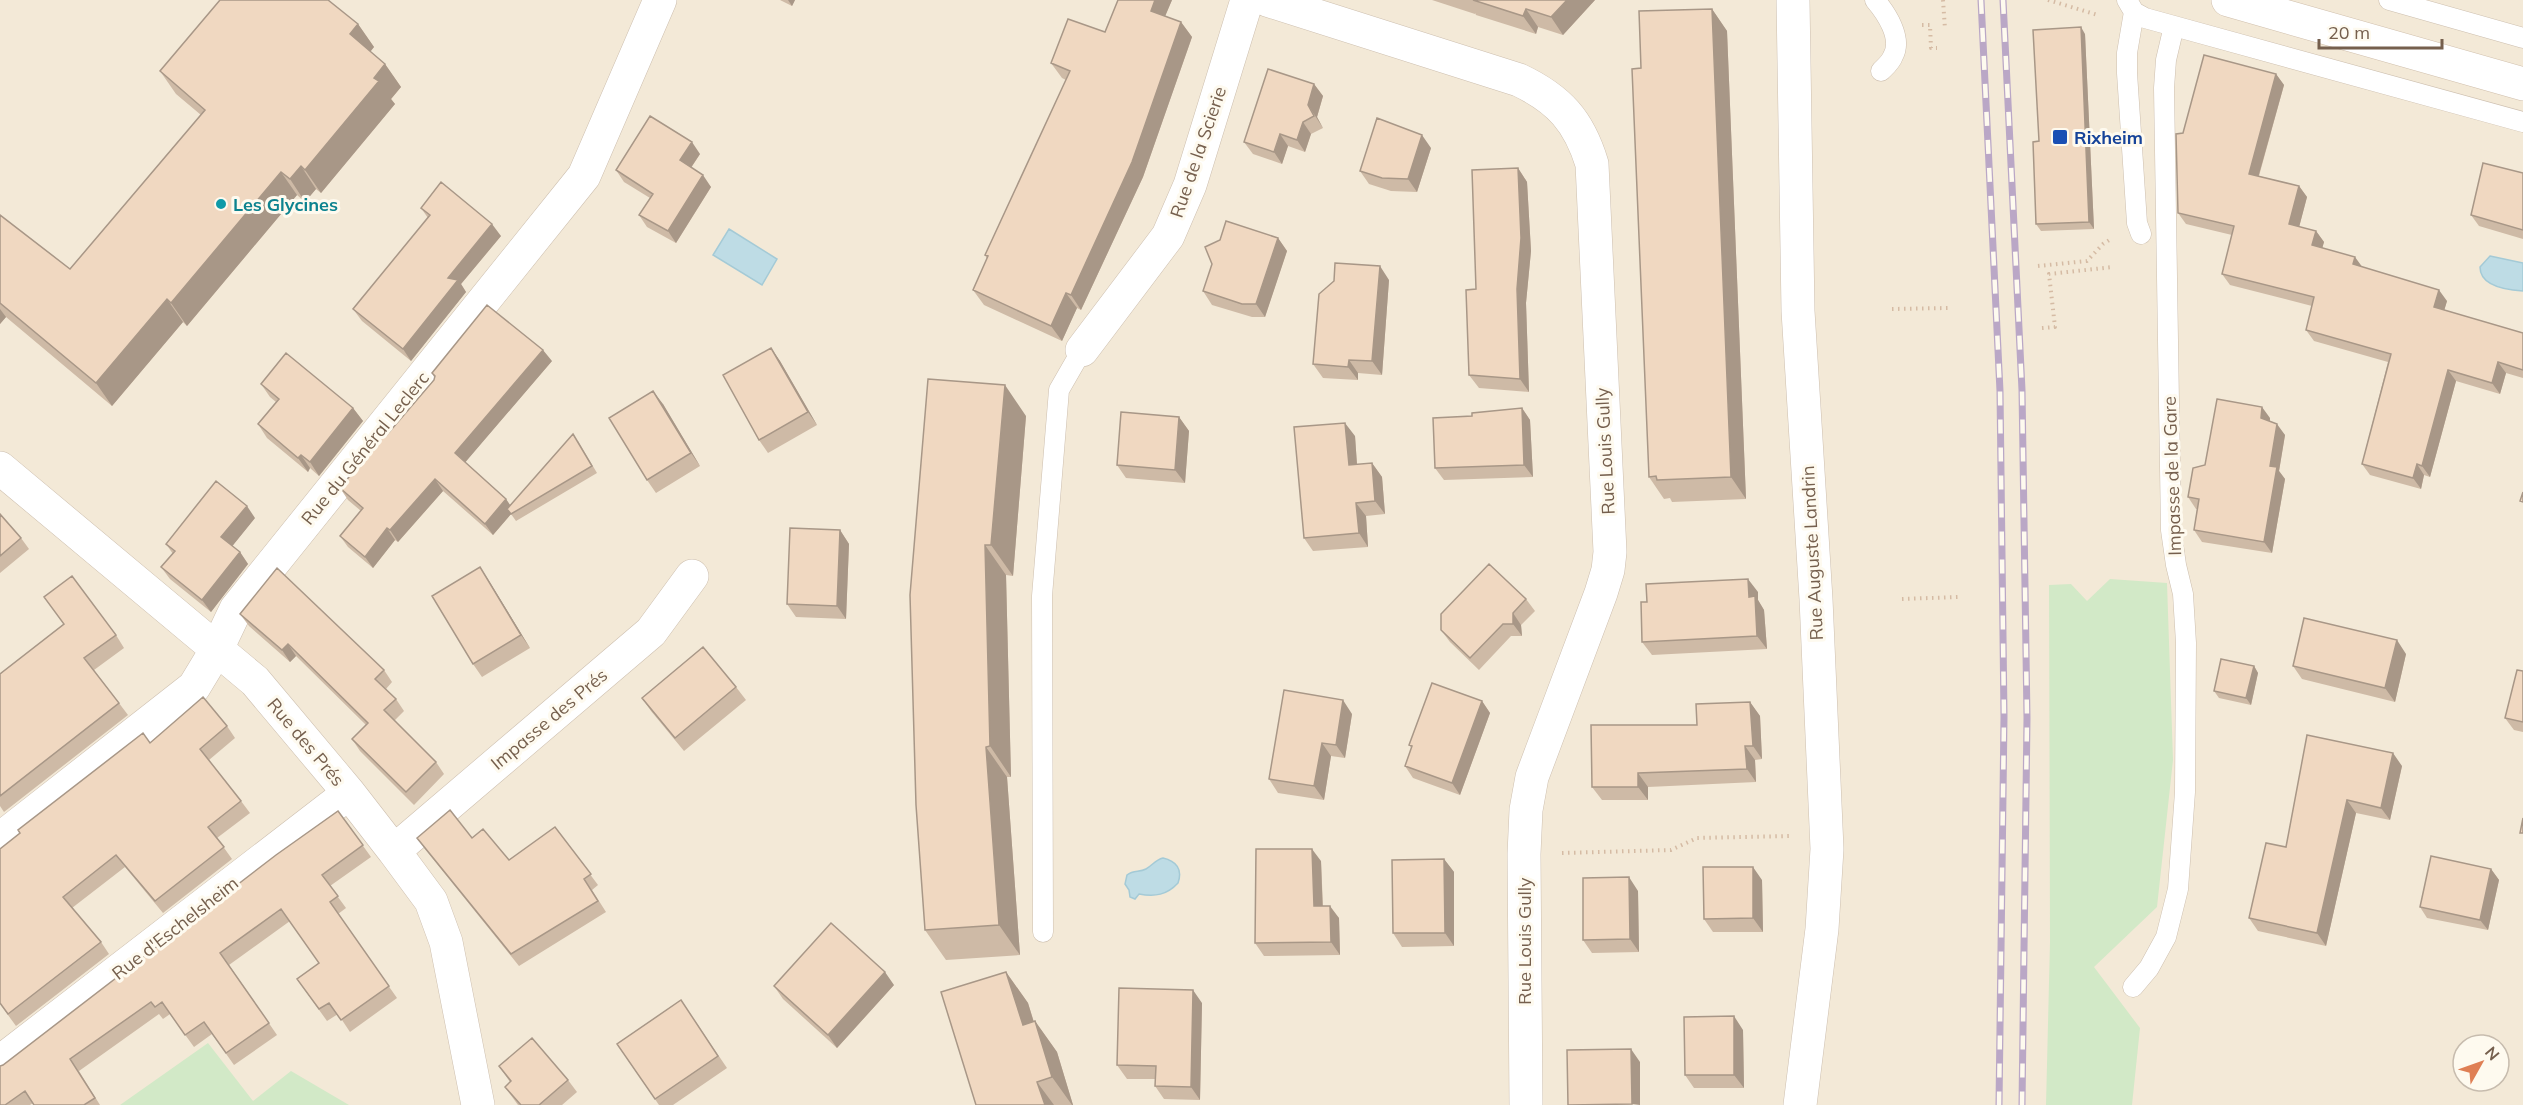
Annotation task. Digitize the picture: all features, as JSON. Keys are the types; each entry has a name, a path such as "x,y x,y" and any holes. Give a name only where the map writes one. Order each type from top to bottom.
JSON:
{"street":[{"name":"Rue du Général Leclerc","path":"0,839 194,687 217,649 236,609 584,176 660,0"},
{"name":"Rue de la Scierie","path":"1082,350 1168,236 1190,185 1247,0"},
{"name":"Rue Louis Gully","path":"1267,0 1519,80 1541,90 1556,101 1585,139 1592,164 1610,552 1608,570 1601,593 1533,777 1526,810 1524,854 1526,1105"},
{"name":"Rue Auguste Landrin","path":"1793,0 1798,311 1815,588 1826,834 1826,885 1800,1105"},
{"path":"2229,0 2523,84"},
{"name":"Rue des Prés","path":"0,468 255,681 394,850 431,901 446,942 478,1105"},
{"name":"Impasse des Prés","path":"394,850 651,632 692,576"},
{"name":"Rue d'Eschelsheim","path":"0,1062 349,793"}],"lane":[{"path":"1875,0 1890,20 1896,45 1894,56 1881,71"},
{"path":"2389,0 2523,38"},
{"path":"2131,6 2145,18 2523,122"},
{"path":"2131,6 2127,74 2139,228"},
{"name":"Impasse de la Gare","path":"2133,987 2149,968 2166,937 2178,889 2185,792 2186,643 2183,594 2171,530 2165,193 2166,60 2174,26"},
{"path":"1043,932 1042,596 1059,390 1082,350"}],"path":[{"path":"1943,0 1945,29"},
{"path":"2038,266 2087,261 2103,244 2139,228"},
{"path":"2042,328 2055,327 2049,274 2113,267"},
{"path":"1892,309 1948,308"},
{"path":"1902,599 1958,597"},
{"path":"1524,854 1671,850 1697,838 1826,834"}],"shaded area":[{"path":"0,0 2523,0 2523,1105 0,1105"}],"green space":[{"path":"2110,579 2167,583 2173,760 2157,907 2094,967 2140,1028 2132,1105 2046,1105 2050,942 2049,585 2071,584 2087,601"},
{"path":"208,1043 253,1101 291,1071 349,1105 120,1105"}],"water":[{"path":"729,229 777,259 762,285 713,255"},
{"path":"2490,256 2523,263 2523,291 2502,288 2484,279 2480,267"},
{"path":"1163,858 1172,861 1177,866 1180,874 1178,883 1170,890 1160,894 1139,894 1135,899 1130,897 1125,884 1127,875 1146,869"}],"building":[{"name":"Les Glycines","path":"220,0 328,0 358,24 350,34 385,64 374,78 379,81 305,170 301,166 290,179 281,172 171,303 167,299 96,383 0,303 0,215 70,269 205,110 160,71"},
{"path":"1118,0 1155,0 1151,11 1181,22 1132,162 1071,295 1066,293 1051,326 973,290 988,256 985,255 1070,71 1051,63 1068,19 1105,32"},
{"path":"1473,0 1567,0 1551,17 1526,9 1523,16"},
{"path":"1712,9 1731,477 1657,480 1656,476 1649,477 1632,69 1641,68 1639,11"},
{"path":"2081,27 2089,222 2036,224 2033,142 2039,141 2033,30"},
{"path":"2204,55 2276,74 2249,174 2299,186 2289,224 2316,231 2312,245 2355,257 2353,264 2439,290 2434,307 2523,333 2523,370 2498,362 2492,383 2448,370 2422,466 2417,464 2413,478 2362,464 2391,354 2306,330 2314,297 2222,274 2234,226 2178,213 2176,134 2183,133"},
{"path":"1268,69 1314,84 1308,105 1314,116 1303,122 1297,140 1280,134 1274,152 1244,142"},
{"path":"650,116 692,142 680,160 703,175 668,231 639,215 653,194 616,170"},
{"path":"1377,118 1422,135 1408,179 1382,178 1360,171"},
{"path":"2483,163 2523,173 2523,230 2471,215"},
{"path":"1518,168 1521,238 1517,289 1520,379 1469,375 1466,290 1476,289 1472,170"},
{"path":"441,182 492,224 448,278 458,280 403,349 353,309 430,215 421,208"},
{"path":"1226,221 1278,238 1256,304 1242,304 1203,291 1212,264 1205,247 1220,240"},
{"path":"1335,263 1380,266 1372,361 1349,360 1348,367 1313,364 1319,294 1334,281"},
{"path":"487,305 543,350 455,453 506,499 485,524 435,479 390,530 387,528 365,557 340,536 363,508 340,488 384,434 386,436 434,380 435,376 432,373"},
{"path":"771,348 808,412 759,440 723,375"},
{"path":"286,353 353,408 310,462 301,455 298,458 258,424 279,399 261,384"},
{"path":"928,379 1005,385 991,545 985,545 990,746 986,747 999,925 925,930 916,805 910,595"},
{"path":"653,391 691,453 647,480 609,418"},
{"path":"2217,399 2262,407 2261,418 2277,424 2270,466 2277,467 2264,542 2194,530 2199,499 2188,497 2193,468 2205,465"},
{"path":"1522,408 1524,465 1435,468 1433,418 1472,416 1472,413"},
{"path":"1121,412 1179,417 1175,470 1117,465"},
{"path":"1345,423 1349,465 1372,463 1375,501 1356,503 1359,533 1304,538 1294,427"},
{"path":"573,434 592,466 511,514 507,509"},
{"path":"216,481 247,506 221,537 240,552 202,600 161,567 175,551 166,544"},
{"path":"0,514 21,538 0,556"},
{"path":"790,528 840,530 837,606 787,604"},
{"path":"1489,564 1526,599 1513,613 1513,624 1503,624 1470,658 1441,630 1441,614"},
{"path":"480,567 521,635 473,664 432,596"},
{"path":"277,568 384,670 375,679 396,699 384,710 436,762 406,792 352,739 368,723 288,644 282,650 240,614"},
{"path":"72,576 116,635 84,658 119,703 0,796 0,674 64,624 44,597"},
{"path":"1748,579 1749,597 1755,596 1757,636 1642,642 1641,602 1647,602 1646,584"},
{"path":"2304,618 2397,640 2385,688 2293,666"},
{"path":"703,647 736,687 675,738 642,698"},
{"path":"2221,659 2254,666 2246,698 2214,691"},
{"path":"2517,670 2523,671 2523,722 2505,718"},
{"path":"1432,683 1482,701 1452,783 1405,766 1412,746 1409,745"},
{"path":"1284,690 1343,700 1336,745 1322,743 1314,786 1269,779"},
{"path":"203,697 227,726 200,749 241,801 208,827 224,847 155,901 116,855 63,897 101,942 8,1014 0,1003 0,849 20,833 18,830 143,733 150,743"},
{"path":"1750,702 1753,746 1745,746 1747,769 1638,773 1638,787 1592,787 1591,725 1697,725 1696,704"},
{"path":"2307,735 2393,753 2381,808 2347,800 2317,933 2249,918 2266,843 2286,847"},
{"path":"450,810 472,838 483,829 509,860 555,827 591,874 584,879 598,901 511,954 417,838"},
{"path":"338,811 363,845 322,875 338,896 330,902 389,986 341,1020 329,1003 319,1009 297,979 319,963 281,909 220,953 269,1023 226,1053 204,1022 185,1035 162,1002 155,1007 151,1002 70,1059 95,1098 84,1105 34,1105 25,1091 5,1105 0,1105 0,1066 276,855"},
{"path":"1256,849 1312,849 1314,906 1330,906 1331,942 1255,943"},
{"path":"2431,856 2491,869 2480,920 2420,907"},
{"path":"1444,859 1445,933 1393,933 1392,860"},
{"path":"1703,867 1753,867 1753,918 1704,919"},
{"path":"1629,877 1630,939 1583,940 1583,878"},
{"path":"831,923 885,972 828,1035 774,986"},
{"path":"1006,972 1023,1025 1035,1021 1052,1077 1037,1082 1045,1105 976,1105 941,992"},
{"path":"1119,988 1193,990 1191,1087 1155,1086 1156,1066 1117,1065"},
{"path":"681,1000 718,1056 655,1099 617,1044"},
{"path":"1734,1016 1734,1075 1685,1075 1684,1017"},
{"path":"532,1038 568,1080 539,1105 521,1105 505,1087 511,1081 499,1066"},
{"path":"1631,1049 1632,1104 1568,1105 1567,1050"}],"railway":[{"path":"1981,0 2000,391 2004,717 1999,1105"},
{"path":"2003,0 2022,390 2027,718 2022,1105"}],"place":[{"name":"Rixheim","path":"2060,137"},
{"name":"Les Glycines","path":"221,204"}]}
